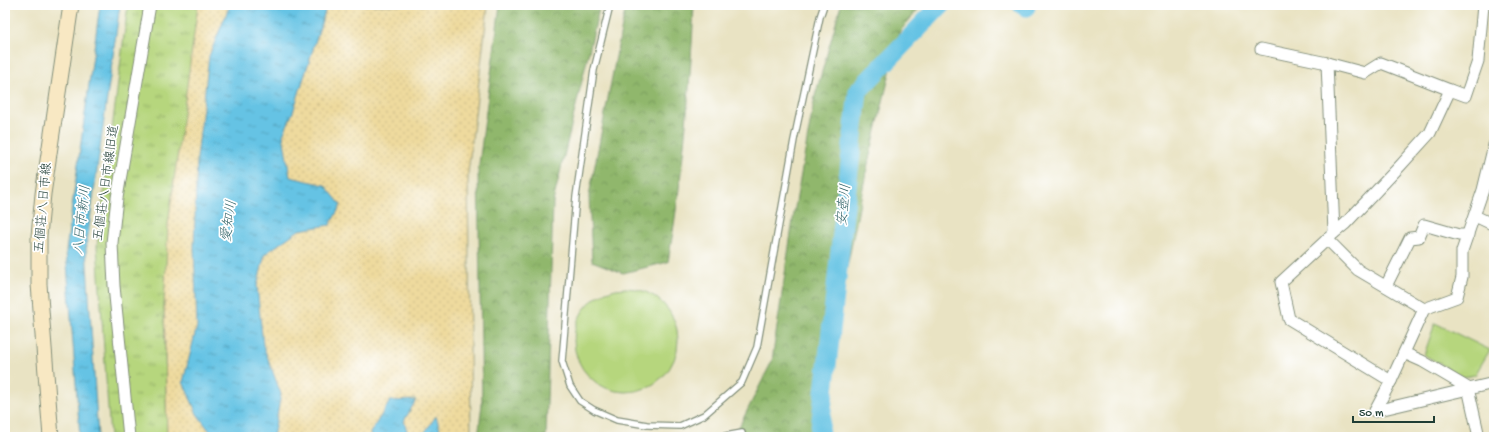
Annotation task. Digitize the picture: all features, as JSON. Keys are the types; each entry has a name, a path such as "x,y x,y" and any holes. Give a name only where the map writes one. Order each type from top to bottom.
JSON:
{"main road":[{"name":"五個荘八日市線","path":"51,437 39,284 39,236 44,186 72,5"}],"street":[{"name":"五個荘八日市線旧道","path":"129,437 114,286 112,243 117,198 150,5"},
{"path":"1261,49 1365,73 1381,63 1466,96 1478,61 1483,5"},
{"path":"1327,63 1331,236 1358,270 1424,309"},
{"path":"1391,381 1289,319 1281,282 1345,224 1430,133 1450,90"},
{"path":"1494,145 1489,189 1475,216 1462,251 1462,277 1457,297 1424,309 1391,381 1375,411 1494,383"},
{"path":"1475,216 1494,225"},
{"path":"1386,286 1410,238 1419,237 1424,225 1459,235 1468,235"},
{"path":"1404,353 1422,361 1468,388 1479,437"}],"lane":[{"path":"610,5 594,70 576,197 562,361 570,386 580,401 594,410 617,420 647,425 680,426 704,415 742,382 757,347 794,140 820,17 824,5"},
{"path":"720,437 742,433"}],"green space":[{"path":"128,5 201,5 164,306 167,437 110,437 97,246"},
{"path":"500,5 600,5 553,202 546,437 478,437 482,404 478,172"},
{"path":"626,5 694,5 685,134 678,198 668,262 623,273 592,261 589,196"},
{"path":"841,5 922,5 900,31 867,168 813,437 734,437 772,361 794,213 815,96"},
{"path":"626,288 646,292 655,296 663,303 670,311 674,320 678,340 674,360 670,369 663,377 655,384 646,388 626,392 606,388 597,384 589,377 582,369 578,360 574,340 578,320 582,311 589,303 597,296 606,292"},
{"path":"1435,323 1490,350 1475,375 1464,377 1424,355"}],"sand":[{"path":"198,5 488,5 468,173 471,437 167,437 164,306 168,224"}],"water":[{"name":"八日市新川","path":"100,5 120,5 86,249 98,437 80,437 66,251"},
{"name":"愛知川","path":"230,5 327,5 293,112 283,135 290,177 325,185 341,205 330,225 299,230 265,254 257,286 263,345 281,394 273,437 214,437 197,414 183,382 197,326 194,247 197,158 209,56"},
{"path":"416,400 404,421 409,437 371,437 370,433 390,401"},
{"path":"436,416 442,437 409,437 423,435"}],"waterway":[{"name":"安壺川","path":"819,437 858,91 941,5"},
{"name":"安壺川","path":"1022,5 1026,7 1026,5"}]}
